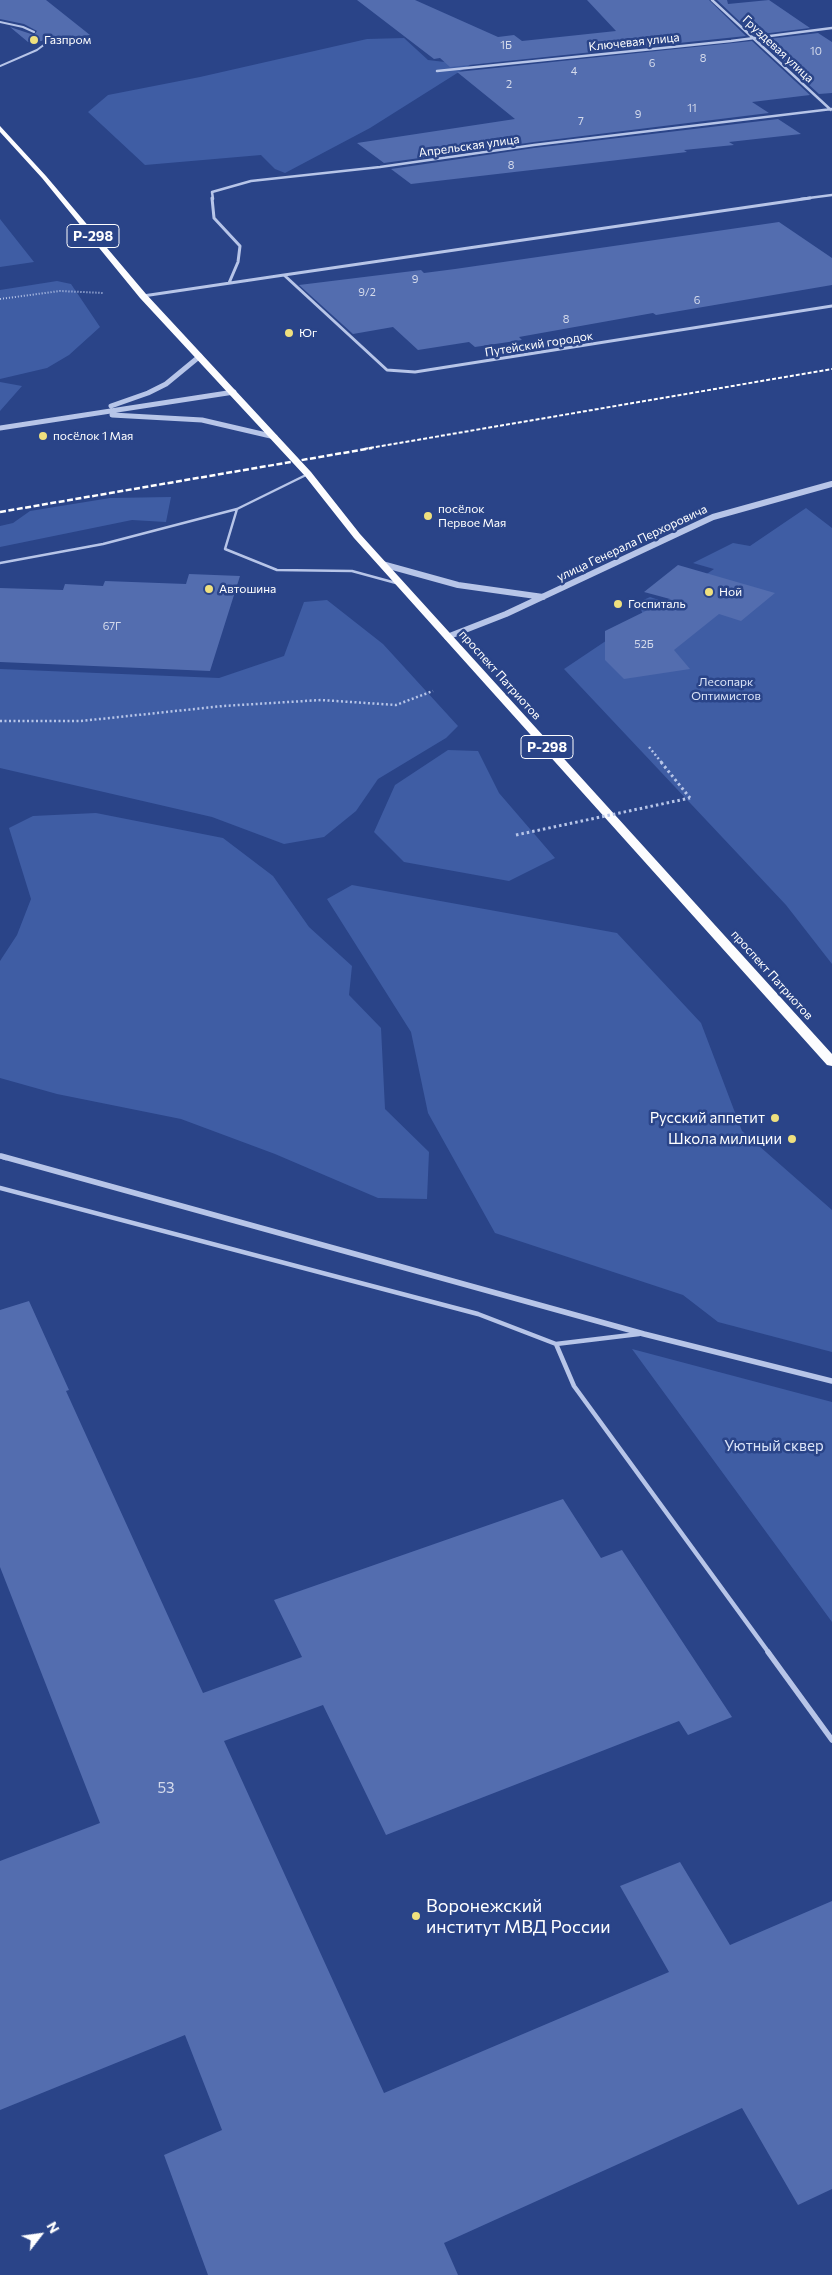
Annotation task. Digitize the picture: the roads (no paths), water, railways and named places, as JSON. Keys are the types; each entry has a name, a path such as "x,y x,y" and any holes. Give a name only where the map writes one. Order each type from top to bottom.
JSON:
{"highway":[{"name":"Р-298","path":"0,128 44,177 143,296 234,392"},
{"name":"проспект Патриотов","path":"234,392 308,474 356,536 832,1062"}],"street":[{"name":"Груздевая улица","path":"712,0 831,109"},
{"name":"Ключевая улица","path":"437,71 832,28"},
{"name":"Апрельская улица","path":"229,283 238,262 240,246 214,218 212,192 252,182 831,109"},
{"path":"143,296 832,194"},
{"name":"Путейский городок","path":"284,275 388,370 415,372 832,306"},
{"path":"82,415 148,393 177,376 200,356"},
{"path":"0,428 234,392"},
{"path":"82,415 172,417 202,420 275,437"},
{"name":"улица Генерала Перхоровича","path":"447,637 543,597 713,517 832,484"},
{"path":"382,564 458,585 543,597"},
{"path":"0,1156 644,1334 832,1381"}],"lane":[{"path":"0,22 23,27 34,32"},
{"path":"0,66 36,50 45,44 45,40"},
{"path":"0,563 103,544 237,509 308,474"},
{"path":"237,509 225,549 277,570 352,571 399,583"},
{"path":"0,1188 478,1314 556,1344 644,1334"},
{"path":"556,1344 574,1386 832,1740"}],"railway":[{"path":"364,449 832,369"},
{"path":"0,512 372,448"}],"place":[{"name":"Газпром","path":"34,40"},
{"name":"Юг","path":"289,333"},
{"name":"посёлок 1 Мая","path":"43,436"},
{"name":"посёлок Первое Мая","path":"428,516"},
{"name":"Автошина","path":"209,589"},
{"name":"Ной","path":"709,592"},
{"name":"Госпиталь","path":"618,604"},
{"name":"Русский аппетит","path":"775,1118"},
{"name":"Школа милиции","path":"792,1139"},
{"name":"Воронежский институт МВД России","path":"416,1916"}],"park label":[{"name":"Лесопарк Оптимистов","path":"726,689"},
{"name":"Уютный сквер","path":"774,1446"}]}
